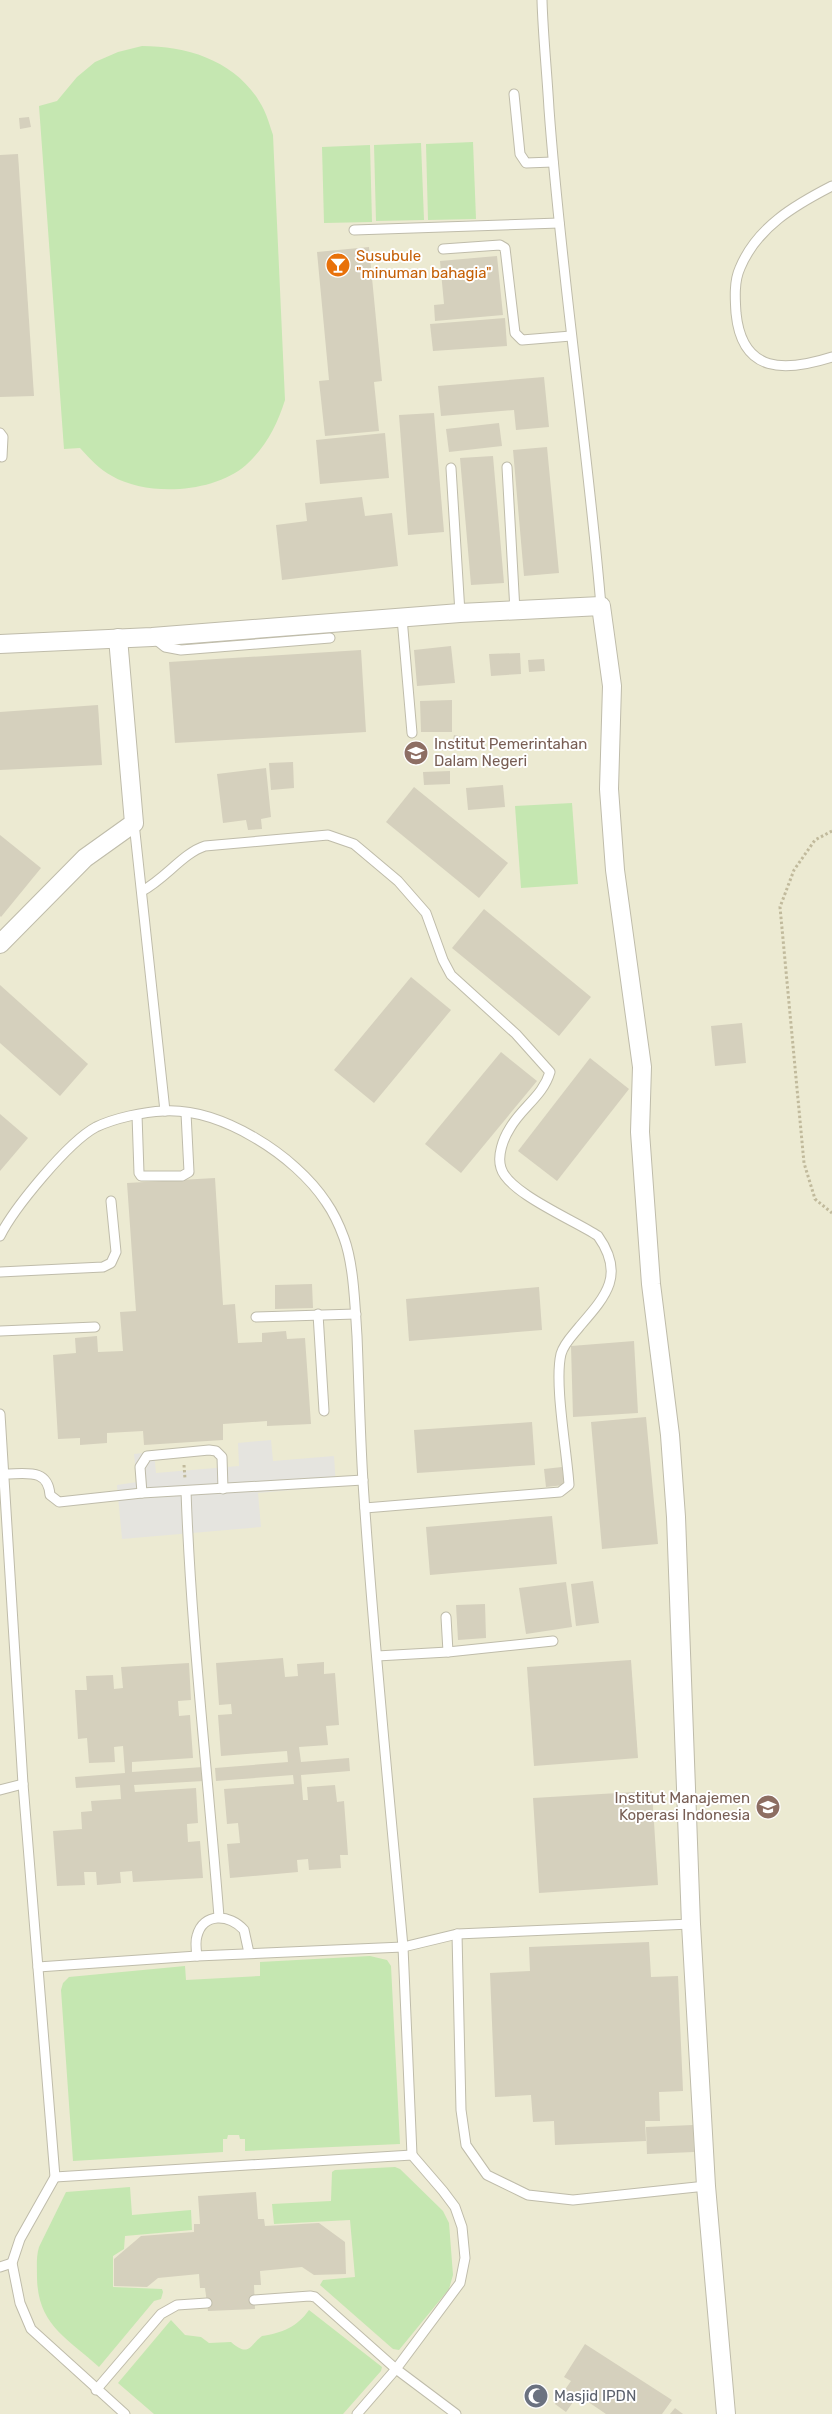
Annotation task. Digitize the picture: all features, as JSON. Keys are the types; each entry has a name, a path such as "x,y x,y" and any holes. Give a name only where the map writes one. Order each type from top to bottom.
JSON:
{"street":[{"path":"0,644 152,637 460,613 601,606 612,686 609,789 615,870 642,1068 640,1132 650,1275 670,1435 676,1517 691,1924 706,2186 726,2414"},
{"path":"0,944 85,858 134,823 118,638"}],"lane":[{"path":"542,0 553,162 571,336 591,494 601,606"},
{"path":"514,94 520,154 523,160 526,163 553,162"},
{"path":"832,186 796,205 767,228 739,268 735,294 741,338 750,352 765,362 784,367 810,364 832,357"},
{"path":"354,230 559,223"},
{"path":"443,249 500,246 505,248 515,333 518,338 522,340 571,336"},
{"path":"0,433 3,437 2,457"},
{"path":"507,467 515,611"},
{"path":"451,468 460,613"},
{"path":"402,618 412,732"},
{"path":"152,637 165,647 181,650 330,638"},
{"path":"134,823 165,1111"},
{"path":"142,891 158,883 196,849 205,846 328,834 343,839 354,844 398,881 426,913 443,960 451,974 516,1034 550,1072 547,1083 510,1128 500,1153 501,1170 519,1190 598,1236 604,1245 612,1266 611,1283 606,1293 564,1345 560,1356 560,1388 569,1485 560,1492 365,1508"},
{"path":"0,1236 22,1203 73,1144 96,1127 137,1115 165,1111 186,1112 241,1129 297,1169 326,1202 345,1240 356,1314 365,1508 403,1947 412,2155 455,2208 462,2227 465,2258 460,2283 396,2368 357,2414"},
{"path":"137,1115 139,1173 141,1176 182,1176 189,1172 186,1112"},
{"path":"0,1272 103,1267 111,1262 116,1252 111,1201"},
{"path":"318,1314 324,1410"},
{"path":"256,1317 356,1314"},
{"path":"0,1331 95,1326"},
{"path":"0,1414 5,1474 3,1492 23,1784 55,2177 20,2239 12,2263 20,2303 31,2329 96,2390 125,2414"},
{"path":"142,1493 140,1468 147,1456 210,1450 216,1451 222,1457 223,1489"},
{"path":"5,1474 37,1474 44,1477 49,1483 50,1495 60,1502 142,1493 363,1480"},
{"path":"186,1491 195,1655 208,1775 219,1917"},
{"path":"446,1617 448,1652"},
{"path":"377,1656 448,1652 553,1641"},
{"path":"0,1790 23,1784"},
{"path":"197,1956 196,1938 198,1931 209,1920 219,1917 228,1918 244,1930 248,1953"},
{"path":"38,1967 248,1953 403,1947 456,1934 691,1924"},
{"path":"456,1934 461,2110 466,2145 487,2176 528,2194 573,2200 706,2186"},
{"path":"55,2177 412,2155"},
{"path":"0,2267 12,2263"},
{"path":"254,2300 315,2297 396,2368 456,2414"},
{"path":"96,2390 161,2314 177,2305 207,2303"}],"path":[{"path":"832,831 815,840 799,863 780,906 804,1163 815,1200 832,1213"},
{"path":"184,1452 186,1491"}],"shaded area":[{"name":"Institut Pemerintahan Dalam Negeri","path":"0,0 832,0 832,2414 0,2414"},
{"path":"271,1440 273,1461 334,1456 336,1486 258,1493 261,1527 122,1539 117,1485 137,1482 134,1454 154,1452 156,1473 239,1466 238,1443"}],"green space":[{"path":"142,46 178,49 213,60 228,69 242,80 254,94 265,113 273,135 285,400 270,435 246,465 233,474 217,481 180,489 144,487 127,483 103,470 80,448 64,449 39,106 57,101 77,77 95,62 118,52"},
{"path":"473,142 476,219 428,220 426,144"},
{"path":"421,143 424,220 376,221 374,145"},
{"path":"370,145 372,222 324,223 322,147"},
{"path":"572,803 578,884 521,888 515,806"},
{"path":"370,1956 387,1960 391,1966 400,2144 245,2151 245,2139 240,2139 239,2135 228,2135 227,2139 223,2139 223,2152 73,2161 61,1990 63,1983 69,1977 185,1966 186,1980 260,1976 260,1962"},
{"path":"395,2167 400,2169 443,2211 449,2223 453,2275 449,2289 399,2350 393,2349 320,2285 323,2280 355,2277 350,2220 274,2224 272,2204 331,2201 332,2172 335,2170"},
{"path":"130,2187 132,2215 191,2210 192,2230 125,2236 124,2249 113,2256 113,2287 162,2289 163,2292 161,2299 154,2301 99,2367 56,2329 43,2308 37,2278 38,2251 66,2192"},
{"path":"309,2310 382,2367 381,2371 343,2414 154,2414 118,2383 171,2320 185,2335 201,2337 209,2343 231,2342 237,2347 246,2350 262,2336 282,2331 294,2325"}],"building":[{"path":"29,117 31,127 20,129 19,118"},
{"path":"18,154 34,396 0,397 0,155"},
{"path":"369,247 382,381 374,382 379,431 325,436 319,381 329,380 317,252"},
{"path":"497,256 503,315 435,321 434,305 444,304 440,261"},
{"path":"505,318 507,346 433,351 430,324"},
{"path":"544,377 549,427 516,430 514,410 441,416 438,386"},
{"path":"434,413 444,532 408,535 399,415"},
{"path":"499,423 502,446 449,452 446,429"},
{"path":"385,433 389,478 320,484 316,440"},
{"path":"547,447 559,573 524,576 513,450"},
{"path":"493,456 504,583 471,585 460,458"},
{"path":"362,497 365,516 392,513 398,566 282,580 276,525 307,521 305,503"},
{"path":"451,646 455,683 417,686 414,650"},
{"path":"361,650 366,732 175,743 169,662"},
{"path":"520,653 521,674 491,676 489,654"},
{"path":"544,659 545,671 529,672 528,660"},
{"path":"452,700 452,732 421,732 420,701"},
{"path":"98,705 102,765 0,770 0,712"},
{"path":"454,735 463,737 462,745 452,743"},
{"path":"293,762 294,788 271,790 269,763"},
{"path":"266,768 271,817 261,819 262,829 248,830 246,820 223,823 217,774"},
{"path":"450,771 450,784 424,785 423,772"},
{"path":"503,785 505,807 468,810 466,788"},
{"path":"414,787 508,863 479,898 386,822"},
{"path":"0,835 41,868 1,917 0,916"},
{"path":"484,909 591,997 559,1036 452,948"},
{"path":"411,977 451,1010 374,1103 334,1070"},
{"path":"0,985 88,1064 60,1096 0,1043"},
{"path":"742,1023 746,1063 715,1066 711,1026"},
{"path":"501,1052 537,1081 461,1173 425,1144"},
{"path":"590,1058 629,1089 557,1181 518,1151"},
{"path":"0,1114 28,1138 0,1171"},
{"path":"215,1178 223,1305 235,1304 238,1343 262,1342 262,1333 286,1331 287,1339 305,1338 311,1424 267,1426 267,1421 223,1424 223,1440 144,1445 143,1431 107,1433 107,1443 80,1445 80,1438 58,1439 53,1355 76,1353 75,1338 97,1336 98,1352 123,1351 120,1312 136,1311 127,1183"},
{"path":"312,1284 313,1308 275,1309 275,1285"},
{"path":"539,1287 542,1330 409,1341 406,1299"},
{"path":"634,1341 638,1413 573,1417 571,1346"},
{"path":"646,1417 658,1544 602,1549 591,1422"},
{"path":"532,1422 535,1465 417,1473 414,1430"},
{"path":"562,1467 564,1485 546,1487 544,1469"},
{"path":"552,1516 557,1564 430,1575 426,1527"},
{"path":"593,1581 599,1623 576,1626 571,1584"},
{"path":"566,1582 572,1627 526,1634 519,1588"},
{"path":"485,1604 486,1638 458,1640 456,1605"},
{"path":"283,1658 285,1677 298,1676 297,1664 324,1662 324,1674 335,1673 339,1725 326,1726 328,1745 299,1747 301,1762 349,1758 350,1771 301,1775 303,1800 308,1800 307,1787 335,1785 337,1802 344,1801 348,1855 340,1855 341,1868 309,1870 308,1859 297,1860 298,1872 230,1878 227,1844 240,1843 238,1823 227,1824 224,1789 294,1784 293,1775 216,1781 215,1768 288,1762 287,1751 221,1756 218,1715 232,1714 231,1704 219,1705 216,1663"},
{"path":"631,1660 638,1758 534,1766 527,1667"},
{"path":"189,1663 191,1700 178,1701 179,1716 190,1715 193,1758 132,1762 132,1772 203,1767 204,1781 134,1785 135,1792 196,1788 198,1823 187,1824 188,1842 200,1841 203,1878 133,1882 132,1871 120,1872 121,1883 97,1885 96,1872 84,1872 85,1885 57,1886 53,1831 82,1829 81,1812 92,1811 91,1801 121,1799 120,1785 76,1788 75,1777 125,1773 123,1746 114,1747 115,1762 89,1763 87,1738 78,1739 75,1690 87,1690 86,1676 113,1675 114,1689 123,1688 121,1667"},
{"path":"652,1791 658,1885 539,1893 533,1798"},
{"path":"649,1942 651,1977 678,1976 683,2091 659,2092 660,2121 645,2121 646,2141 555,2145 554,2121 533,2122 531,2095 495,2097 490,1973 530,1971 529,1947"},
{"path":"693,2125 694,2152 647,2154 646,2127"},
{"path":"256,2192 258,2219 264,2219 265,2226 319,2223 345,2242 346,2274 314,2275 302,2267 260,2271 261,2285 254,2285 255,2309 208,2311 205,2288 200,2288 199,2274 158,2278 147,2287 114,2286 114,2259 141,2236 194,2232 194,2224 200,2224 198,2196"},
{"path":"585,2344 672,2400 662,2414 606,2414 578,2395 566,2412 555,2404 571,2381 564,2377"},
{"path":"675,2408 683,2414 670,2414"}],"place":[{"name":"Susubule \"minuman bahagia\"","path":"338,265"},
{"name":"Institut Pemerintahan Dalam Negeri","path":"416,753"},
{"name":"Institut Manajemen Koperasi Indonesia","path":"768,1807"},
{"name":"Masjid IPDN","path":"536,2396"}]}
